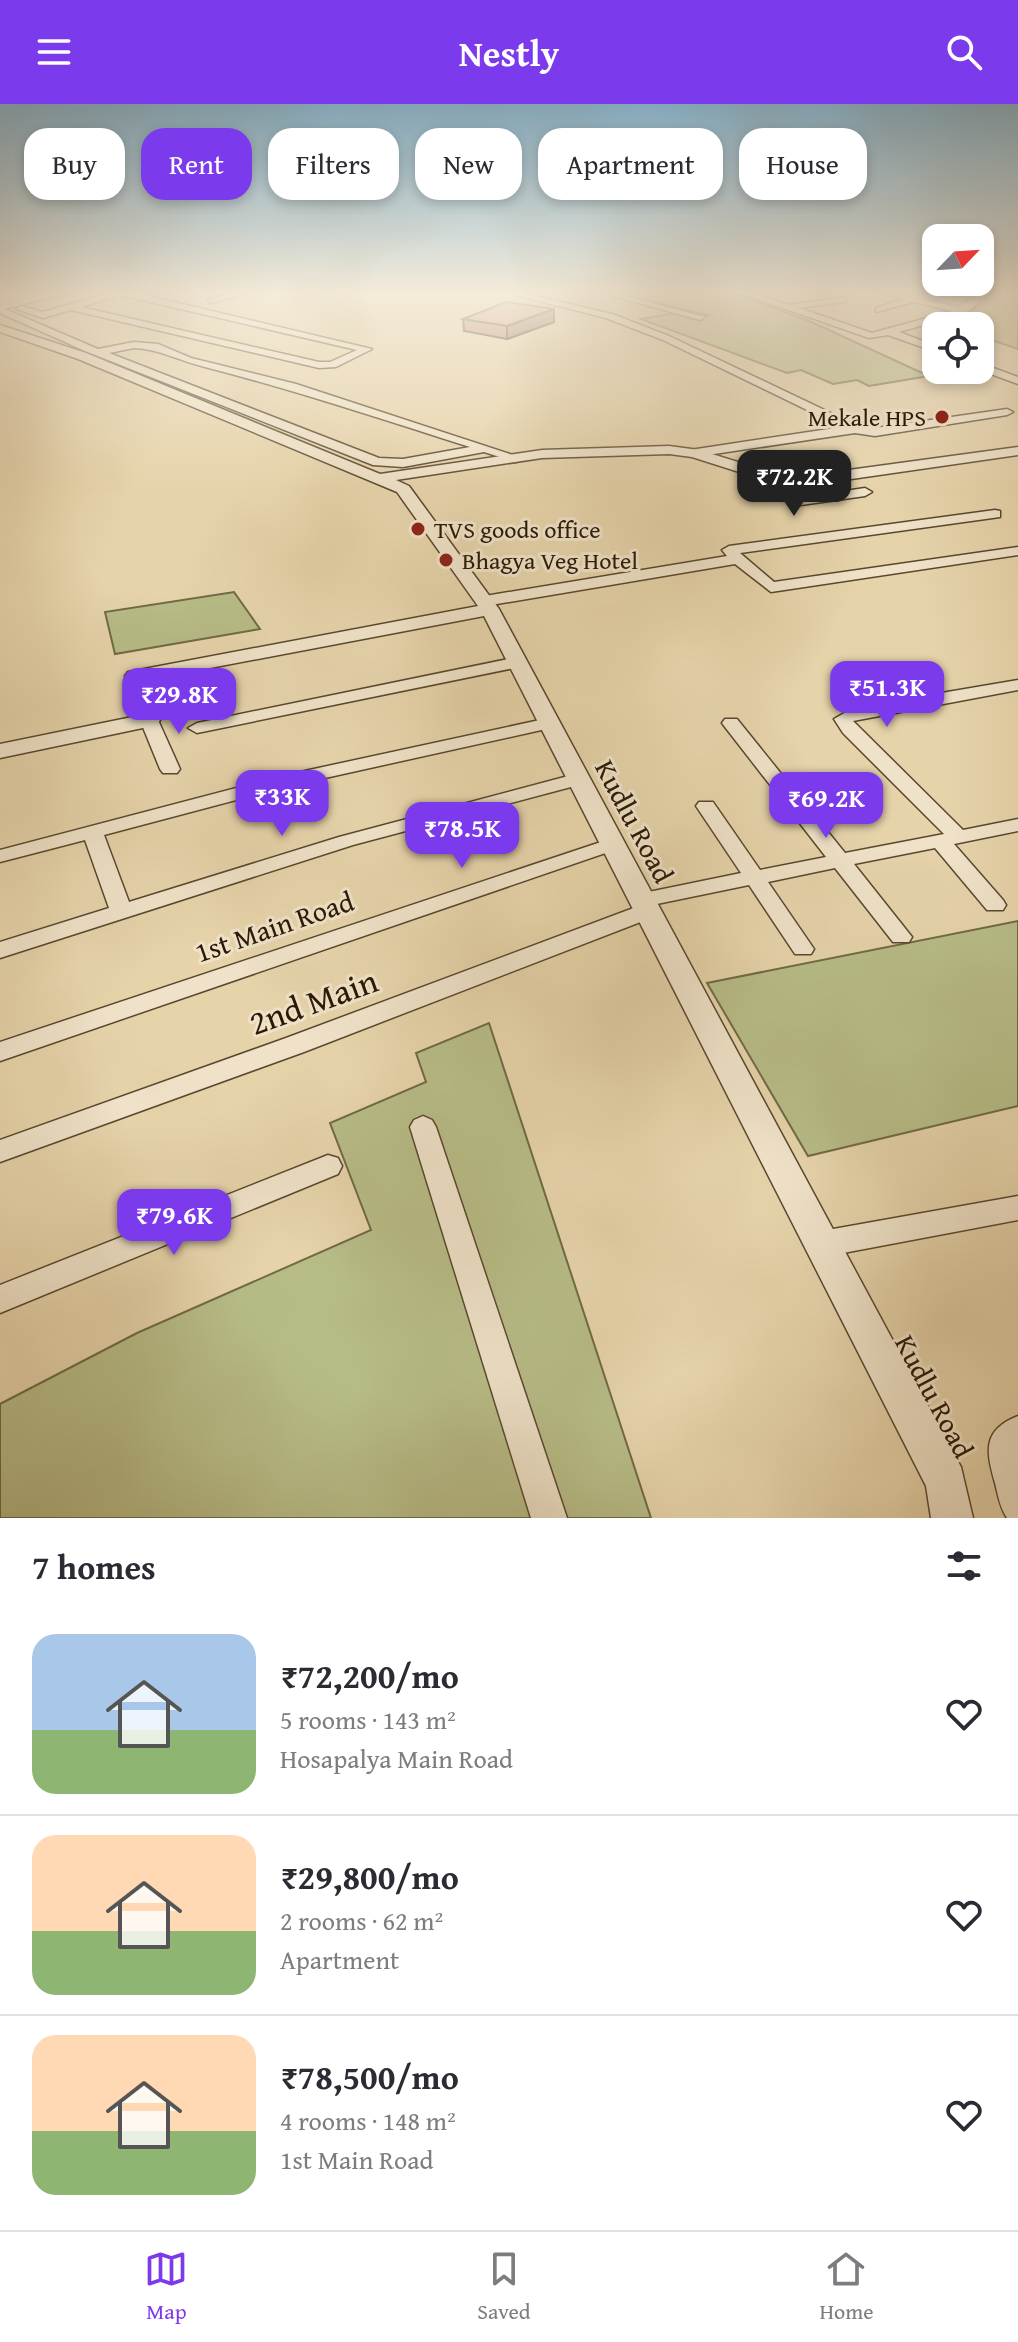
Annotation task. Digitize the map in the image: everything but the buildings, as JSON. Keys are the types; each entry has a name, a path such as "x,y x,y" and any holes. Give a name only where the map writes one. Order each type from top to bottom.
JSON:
{"street":[{"name":"Kudlu Road","path":"96,357 403,489 447,546 488,605 946,1482 952,1518"},
{"path":"102,357 147,370 377,462 403,463 485,448"},
{"path":"180,357 292,386 516,458"},
{"path":"285,357 332,365 352,357"},
{"path":"705,357 855,429"},
{"path":"147,370 187,360"},
{"path":"994,372 1018,381"},
{"path":"694,453 855,429 875,432 1007,412"},
{"path":"381,478 542,454 669,450 694,453 789,483"},
{"path":"865,492 801,501 782,486 1018,451"},
{"path":"995,514 729,550 771,587 1017,552"},
{"path":"969,517 991,534"},
{"path":"170,769 135,676 488,605 738,559"},
{"path":"197,728 518,662"},
{"path":"995,905 950,838 843,719 853,713 1018,685"},
{"path":"0,751 149,720"},
{"path":"0,856 286,781 549,723"},
{"path":"731,723 901,937"},
{"path":"0,950 346,841 579,779"},
{"path":"706,806 803,949"},
{"name":"2nd Main","path":"0,1151 295,1045 645,906 754,877 1018,825"},
{"path":"92,831 121,911"},
{"name":"1st Main Road","path":"0,1052 613,844"},
{"path":"423,1127 549,1518"},
{"path":"0,1299 328,1166"},
{"path":"822,1244 1018,1208"},
{"path":"1018,1432 1003,1450 1018,1505"}],"green space":[{"path":"744,357 888,357 922,373 922,377 869,386 857,380 833,384 801,370 787,373"},
{"path":"234,592 260,629 115,654 105,612"},
{"path":"1018,921 1018,1106 808,1156 707,983"},
{"path":"489,1023 651,1518 0,1518 0,1404 137,1333 371,1230 330,1123 426,1082 416,1053"}],"place":[{"name":"Mekale HPS","path":"942,417"},
{"name":"TVS goods office","path":"418,529"},
{"name":"Bhagya Veg Hotel","path":"446,560"}]}
